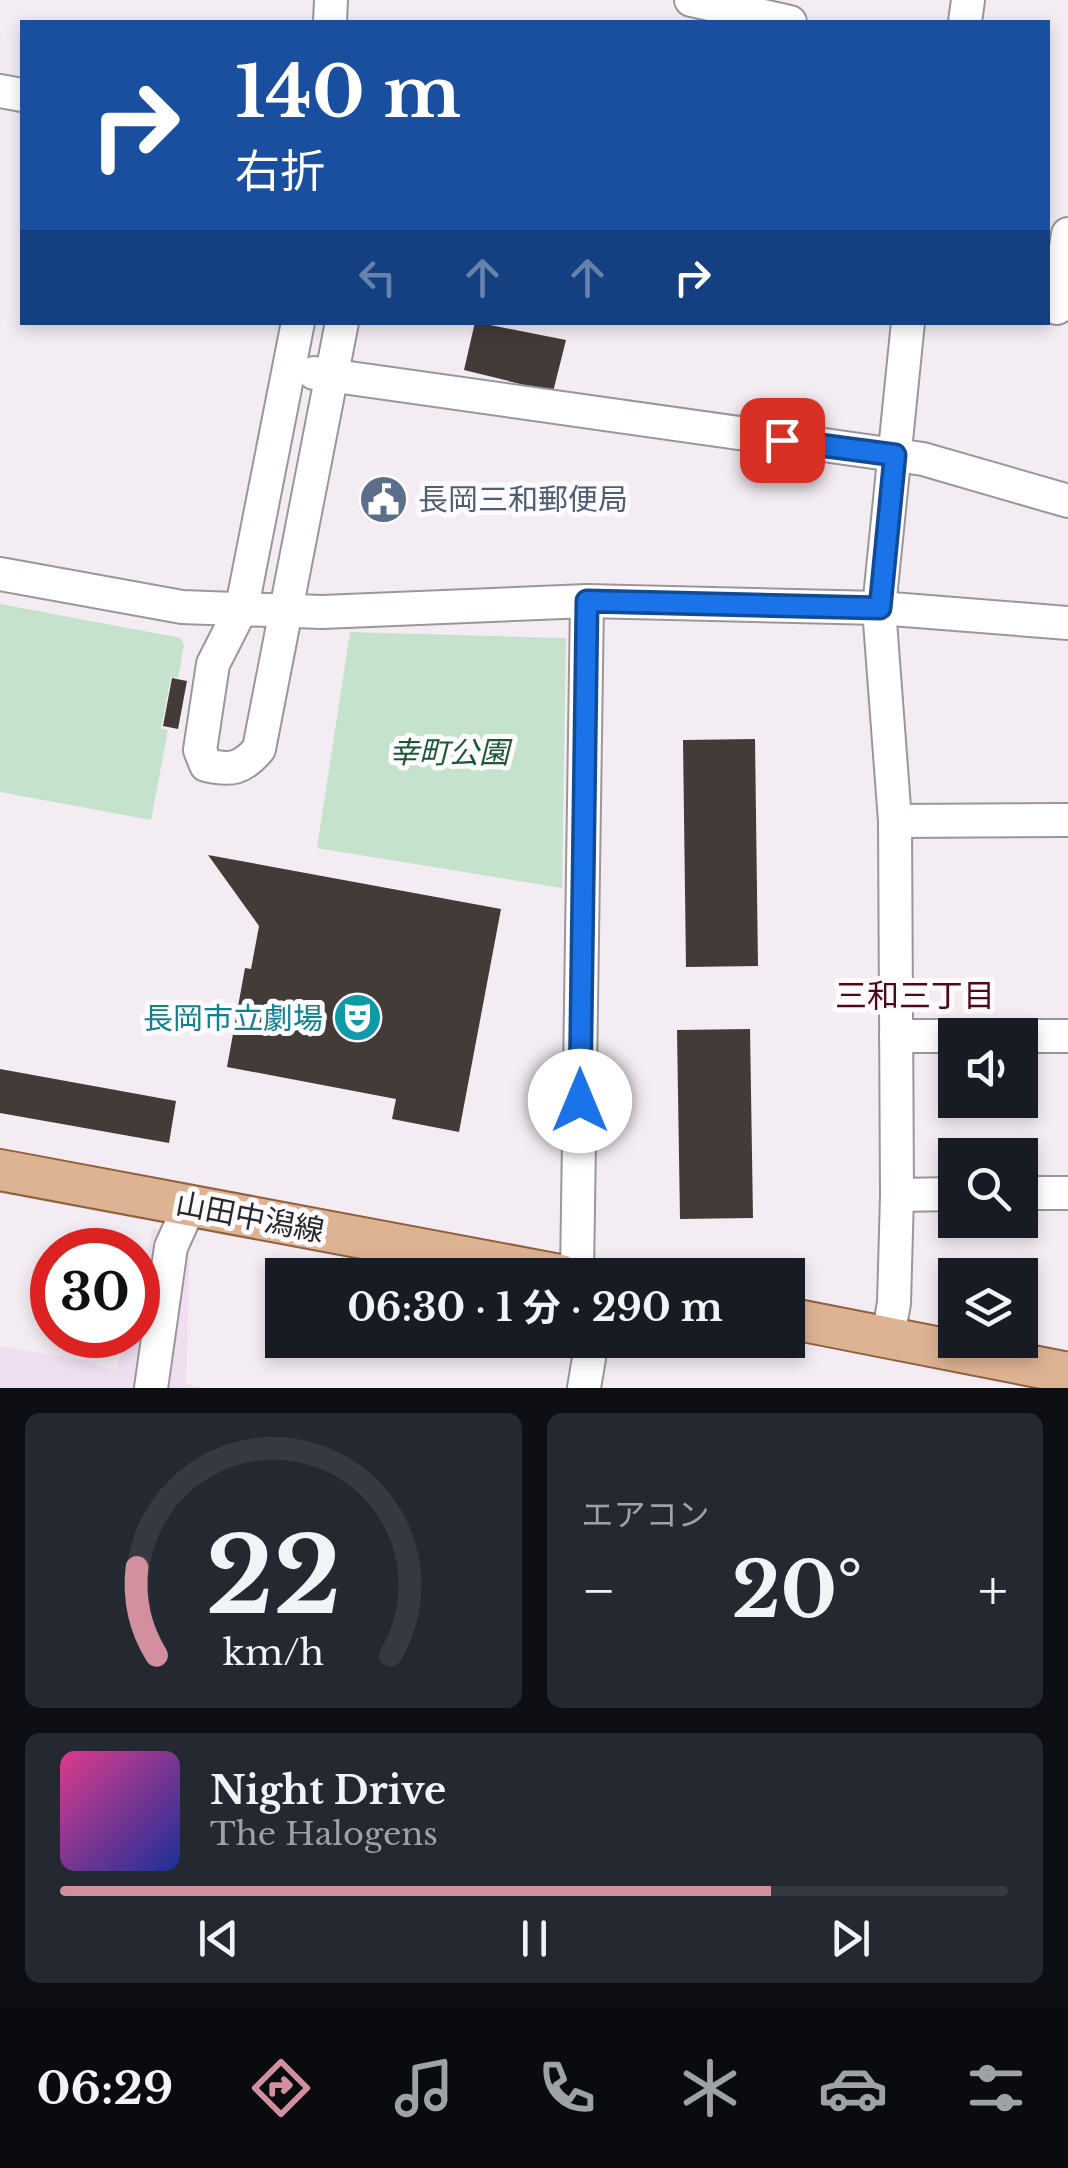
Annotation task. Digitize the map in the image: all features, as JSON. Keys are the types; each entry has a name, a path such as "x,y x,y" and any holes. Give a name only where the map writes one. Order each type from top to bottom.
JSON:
{"main road":[{"name":"山田中潟線","path":"0,1170 470,1258"},
{"path":"805,1321 1068,1373"}],"street":[{"path":"691,0 781,20"},
{"path":"1058,308 1068,234"},
{"path":"297,325 242,607 213,664 200,750 206,765 230,770 248,762 259,748 342,325"},
{"path":"888,1338 894,1303 896,1195 895,821 880,608 908,325"},
{"path":"290,367 333,379 895,455 1068,501"},
{"path":"0,574 182,607 284,610 587,601 880,608 1068,623"},
{"path":"577,1258 587,601"},
{"path":"895,821 1068,820"},
{"path":"896,1036 938,1036"},
{"path":"1038,1036 1068,1036"},
{"path":"1038,1193 1068,1192"},
{"path":"896,1195 938,1194"},
{"path":"151,1388 171,1247 190,1205"},
{"path":"584,1388 589,1358"}],"shaded area":[{"path":"160,1230 190,1241 186,1384 203,1388 0,1388 0,1346 30,1351 30,1358 69,1358 116,1371 120,1358 160,1358"}],"green space":[{"path":"0,604 181,638 184,645 178,678 171,677 161,728 168,730 151,820 0,792"},
{"name":"幸町公園","path":"350,632 566,638 562,888 317,848"}],"building":[{"path":"474,325 566,340 553,392 464,370"},
{"path":"172,678 187,681 178,729 163,726"},
{"path":"755,739 758,966 686,967 683,740"},
{"name":"長岡市立劇場","path":"208,855 501,909 459,1132 392,1119 396,1099 227,1067 245,968 251,969 259,926"},
{"path":"750,1029 753,1218 680,1219 677,1030"},
{"path":"0,1069 176,1101 169,1143 0,1113"}],"place":[{"name":"長岡三和郵便局","path":"383,499"},
{"name":"長岡市立劇場","path":"358,1018"}],"district":[{"name":"三和三丁目","path":"915,996"}],"route":[{"path":"580,1101 587,601 880,608 895,455 782,440"}]}
